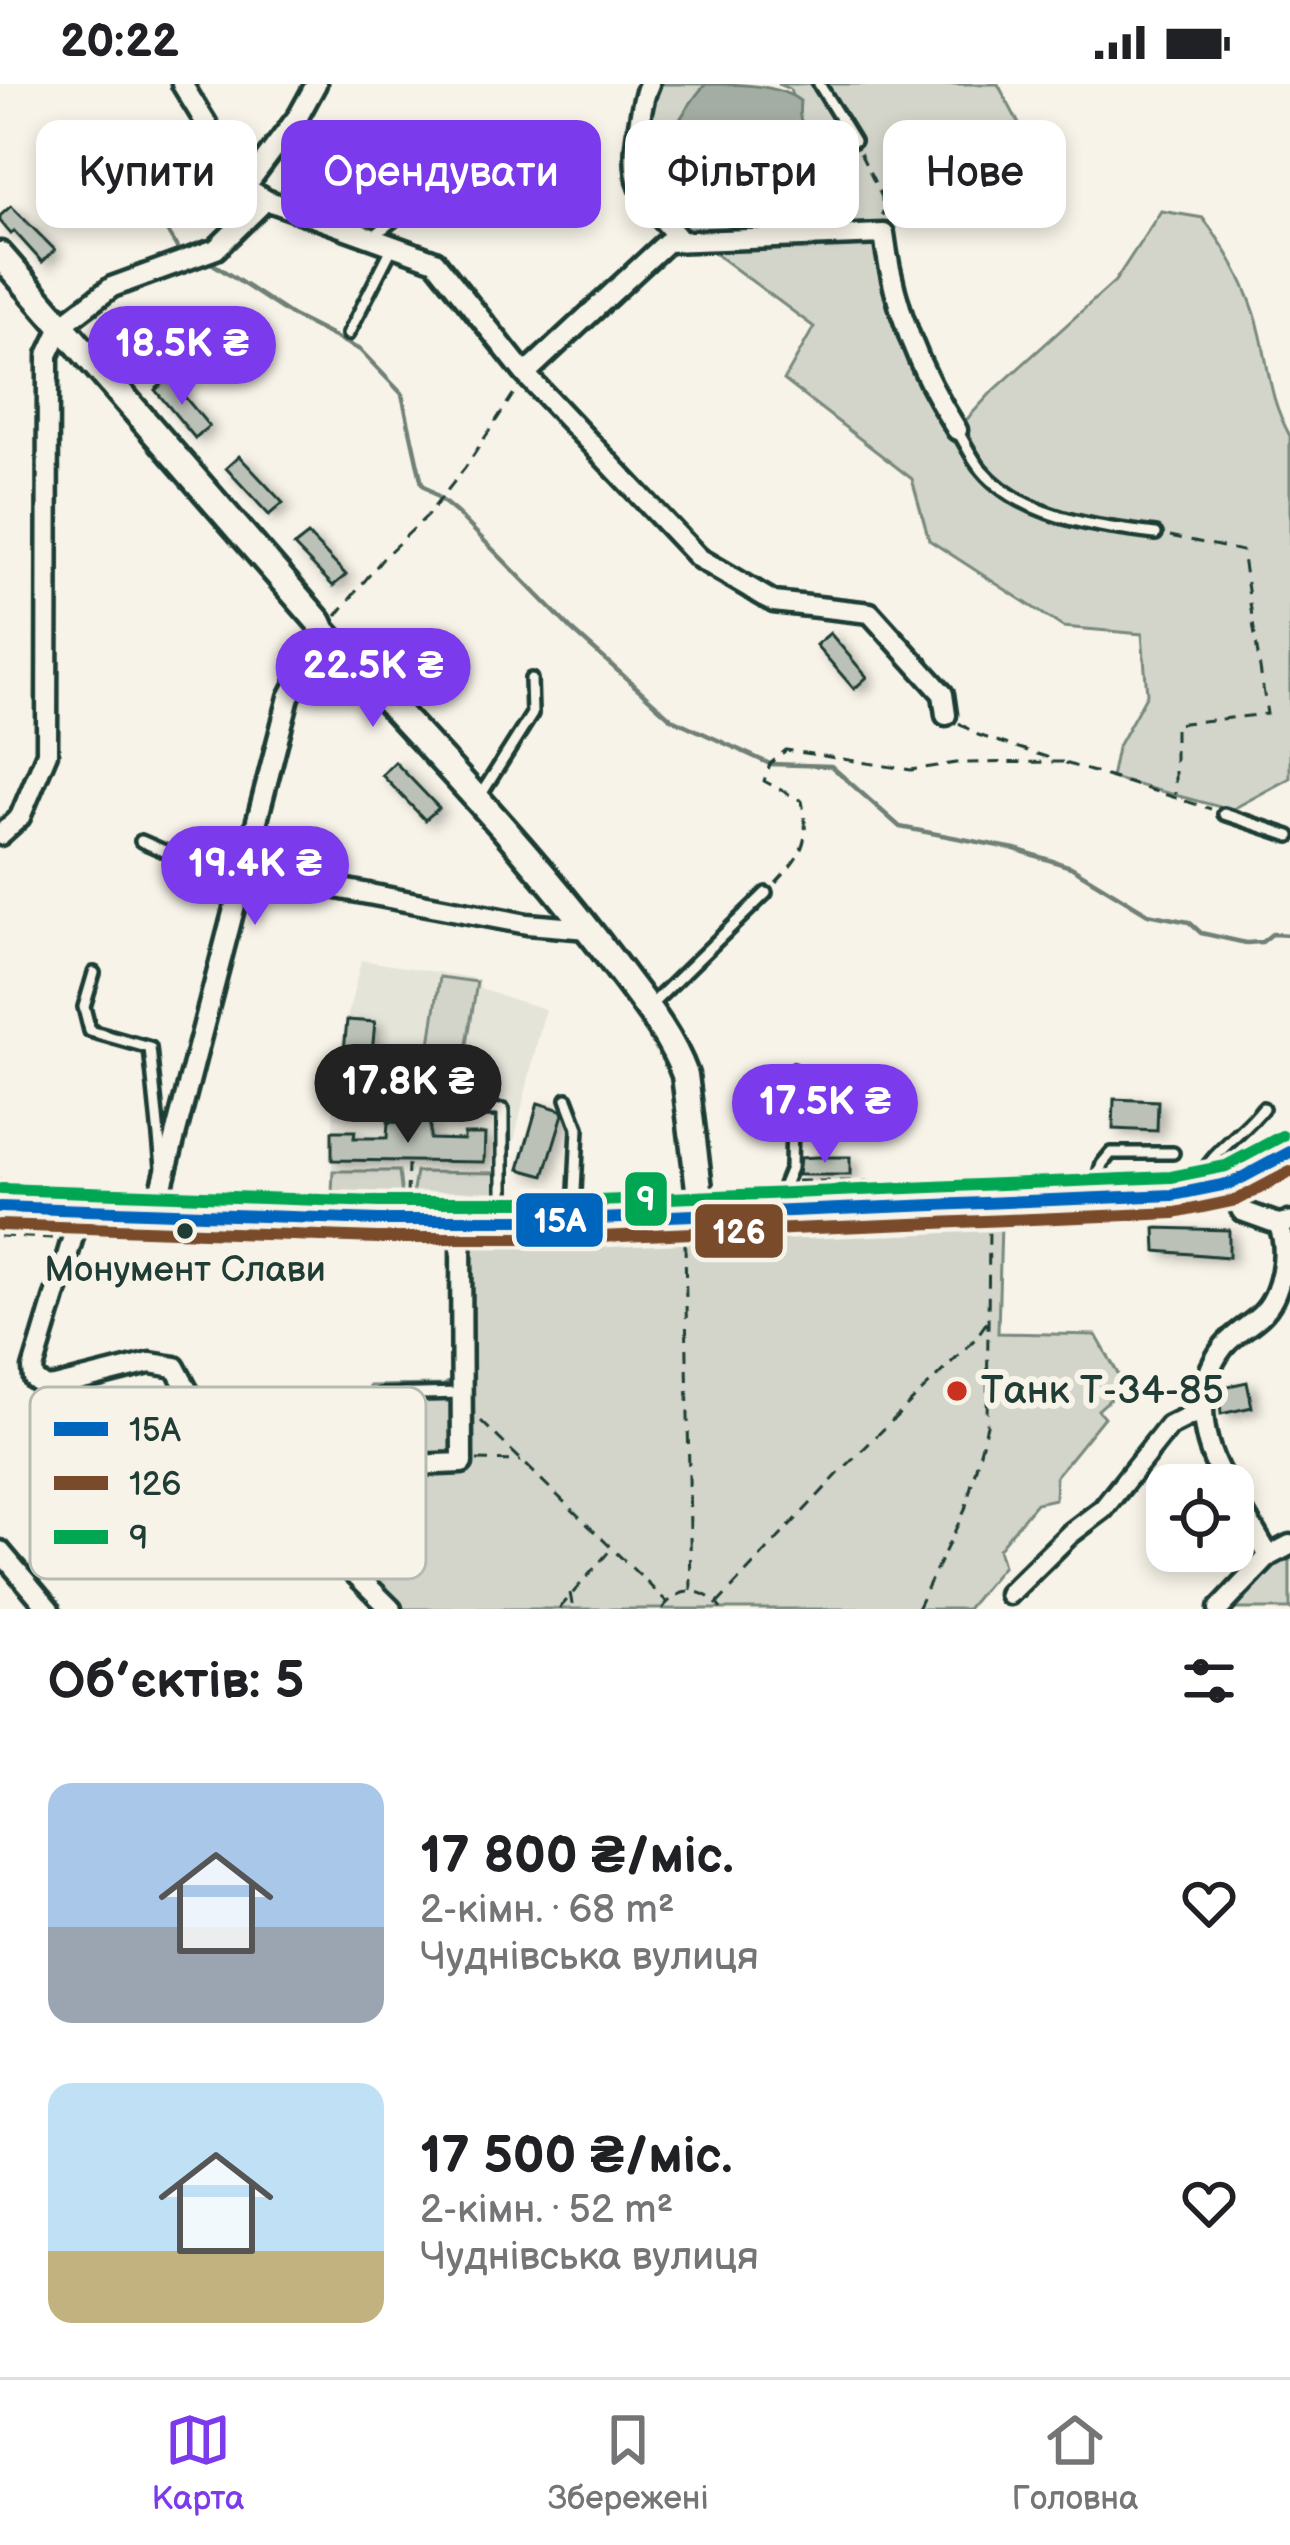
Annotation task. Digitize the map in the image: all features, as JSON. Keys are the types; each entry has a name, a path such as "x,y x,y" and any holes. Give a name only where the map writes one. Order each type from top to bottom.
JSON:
{"main road":[{"path":"0,1207 574,1220 698,1230 788,1199 1091,1198 1230,1190 1290,1152"},
{"path":"0,1217 73,1229 698,1230 1166,1206 1230,1190 1290,1166"}],"street":[{"path":"182,84 204,120"},
{"path":"257,171 316,84"},
{"path":"649,84 634,176 644,196 681,241"},
{"path":"257,194 435,261 525,374 699,558 774,602 870,613 943,694 946,715"},
{"path":"0,835 20,817 47,753 48,356 62,325 112,287 216,249 266,200"},
{"path":"525,374 667,242 884,234 890,280 911,345 957,430"},
{"path":"0,255 10,283 62,325 323,631 478,800 588,929 647,1008 676,1051 685,1075 698,1230"},
{"path":"155,1213 289,697 323,631"},
{"path":"242,870 526,924 588,929"},
{"path":"1216,1464 1205,1443 1203,1409 1217,1357 1276,1294 1287,1248 1284,1223 1242,1211 1230,1190"},
{"path":"45,1387 34,1379 33,1369 73,1229"},
{"path":"426,1466 457,1466 463,1460 461,1231"},
{"path":"60,1387 150,1363 175,1367 185,1387"},
{"path":"1009,1594 1103,1509 1169,1426 1203,1409"},
{"path":"1254,1531 1269,1556"},
{"path":"1219,1609 1269,1556 1290,1546"},
{"path":"0,1551 49,1609"},
{"path":"361,1579 391,1609"}],"lane":[{"path":"819,84 842,120"},
{"path":"371,238 384,228"},
{"path":"348,334 393,246"},
{"path":"957,430 983,472 1017,499 1092,526 1156,534"},
{"path":"478,800 527,725 534,705 531,679"},
{"path":"1223,814 1290,836"},
{"path":"141,841 178,857 242,870"},
{"path":"647,1008 766,893"},
{"path":"94,974 84,1007 90,1031 150,1048 163,1178"},
{"path":"788,1199 793,1070"},
{"path":"567,1099 578,1128 574,1220"},
{"path":"368,1108 503,1110 503,1220"},
{"path":"1194,1192 1204,1168 1263,1108"},
{"path":"1091,1198 1102,1164 1111,1153 1174,1153"},
{"path":"426,1397 462,1398"}],"path":[{"path":"859,150 882,197 884,234"},
{"path":"323,631 465,468 525,374"},
{"path":"1156,534 1243,551 1267,714 1175,724 1175,795"},
{"path":"946,715 978,736 1223,814"},
{"path":"766,893 794,862 808,832 802,801 764,781 770,764 786,750 911,770 956,764 1063,762"},
{"path":"407,1164 407,1203"},
{"path":"788,1199 805,1180 927,1181"},
{"path":"917,1609 976,1479 989,1409 988,1212"},
{"path":"0,1236 73,1229"},
{"path":"691,1591 698,1230"},
{"path":"662,1609 667,1601 691,1591 705,1594 719,1606 838,1474 974,1340 989,1318"},
{"path":"462,1398 667,1601"},
{"path":"463,1460 522,1460"},
{"path":"559,1609 612,1548"},
{"path":"570,1593 573,1609"}],"shaded area":[{"path":"644,84 706,84 680,120 644,120"},
{"path":"706,84 744,85 791,95 800,101 801,120 680,120"},
{"path":"778,84 998,84 1017,120 883,120 883,228 889,228 884,234 890,279 957,430 1115,281 1161,211 1203,218 1231,259 1252,304 1274,399 1290,436 1290,778 1231,810 1111,778 1117,748 1147,694 1142,634 1063,627 929,540 912,479 784,380 814,327 698,241 681,241 670,228 859,228 859,120 800,120 790,89"},
{"path":"361,960 479,979 480,989 545,1009 500,1201 332,1194 334,1075"},
{"path":"440,977 477,982 465,1057 429,1051"},
{"path":"333,1171 399,1171 402,1197 332,1194"},
{"path":"416,1172 501,1173 500,1201 412,1197"},
{"name":"Монумент Слави","path":"1001,1223 998,1333 1096,1335 1125,1386 1098,1410 1104,1417 1056,1476 1055,1499 1036,1503 998,1549 1003,1566 967,1609 400,1609 373,1579 426,1579 426,1387 369,1386 444,1385 454,1378 453,1240 707,1239"},
{"path":"1290,1552 1290,1609 1236,1609 1279,1559"}],"building":[{"path":"11,206 55,250 42,262 0,221"},
{"path":"169,378 209,426 195,438 155,390"},
{"path":"239,456 283,503 269,515 226,468"},
{"path":"308,535 346,575 333,586 294,546"},
{"path":"830,633 867,677 854,689 816,645"},
{"path":"395,762 439,808 425,820 382,775"},
{"path":"347,1020 375,1022 370,1073 342,1071"},
{"path":"1114,1099 1158,1101 1157,1131 1113,1129"},
{"path":"538,1103 563,1114 544,1176 519,1169"},
{"path":"388,1122 430,1123 430,1139 464,1140 464,1134 485,1134 484,1162 332,1160 332,1131 355,1131 354,1138 387,1138"},
{"path":"850,1157 850,1175 798,1175 800,1158"},
{"path":"1155,1228 1229,1230 1229,1257 1156,1251"},
{"path":"1247,1382 1252,1407 1221,1414 1219,1388"}],"waterway":[{"path":"165,228 185,252"},
{"path":"207,260 291,315 360,350 402,394 422,484 457,513 572,630 672,719 770,764 831,766 900,827 1015,849 1071,867 1148,914 1189,922 1201,933 1246,943 1262,942 1272,934 1290,935"}],"transit line":[{"name":"9","path":"1,1189 379,1202 574,1202 1171,1177 1226,1166 1282,1136"},
{"name":"15A","path":"0,1207 379,1220 574,1220 1173,1195 1232,1183 1290,1152"},
{"name":"126","path":"0,1225 378,1238 574,1238 1175,1213 1237,1200 1290,1172"}],"place":[{"name":"Монумент Слави","path":"185,1231"},
{"name":"Танк Т-34-85","path":"957,1391"}]}
